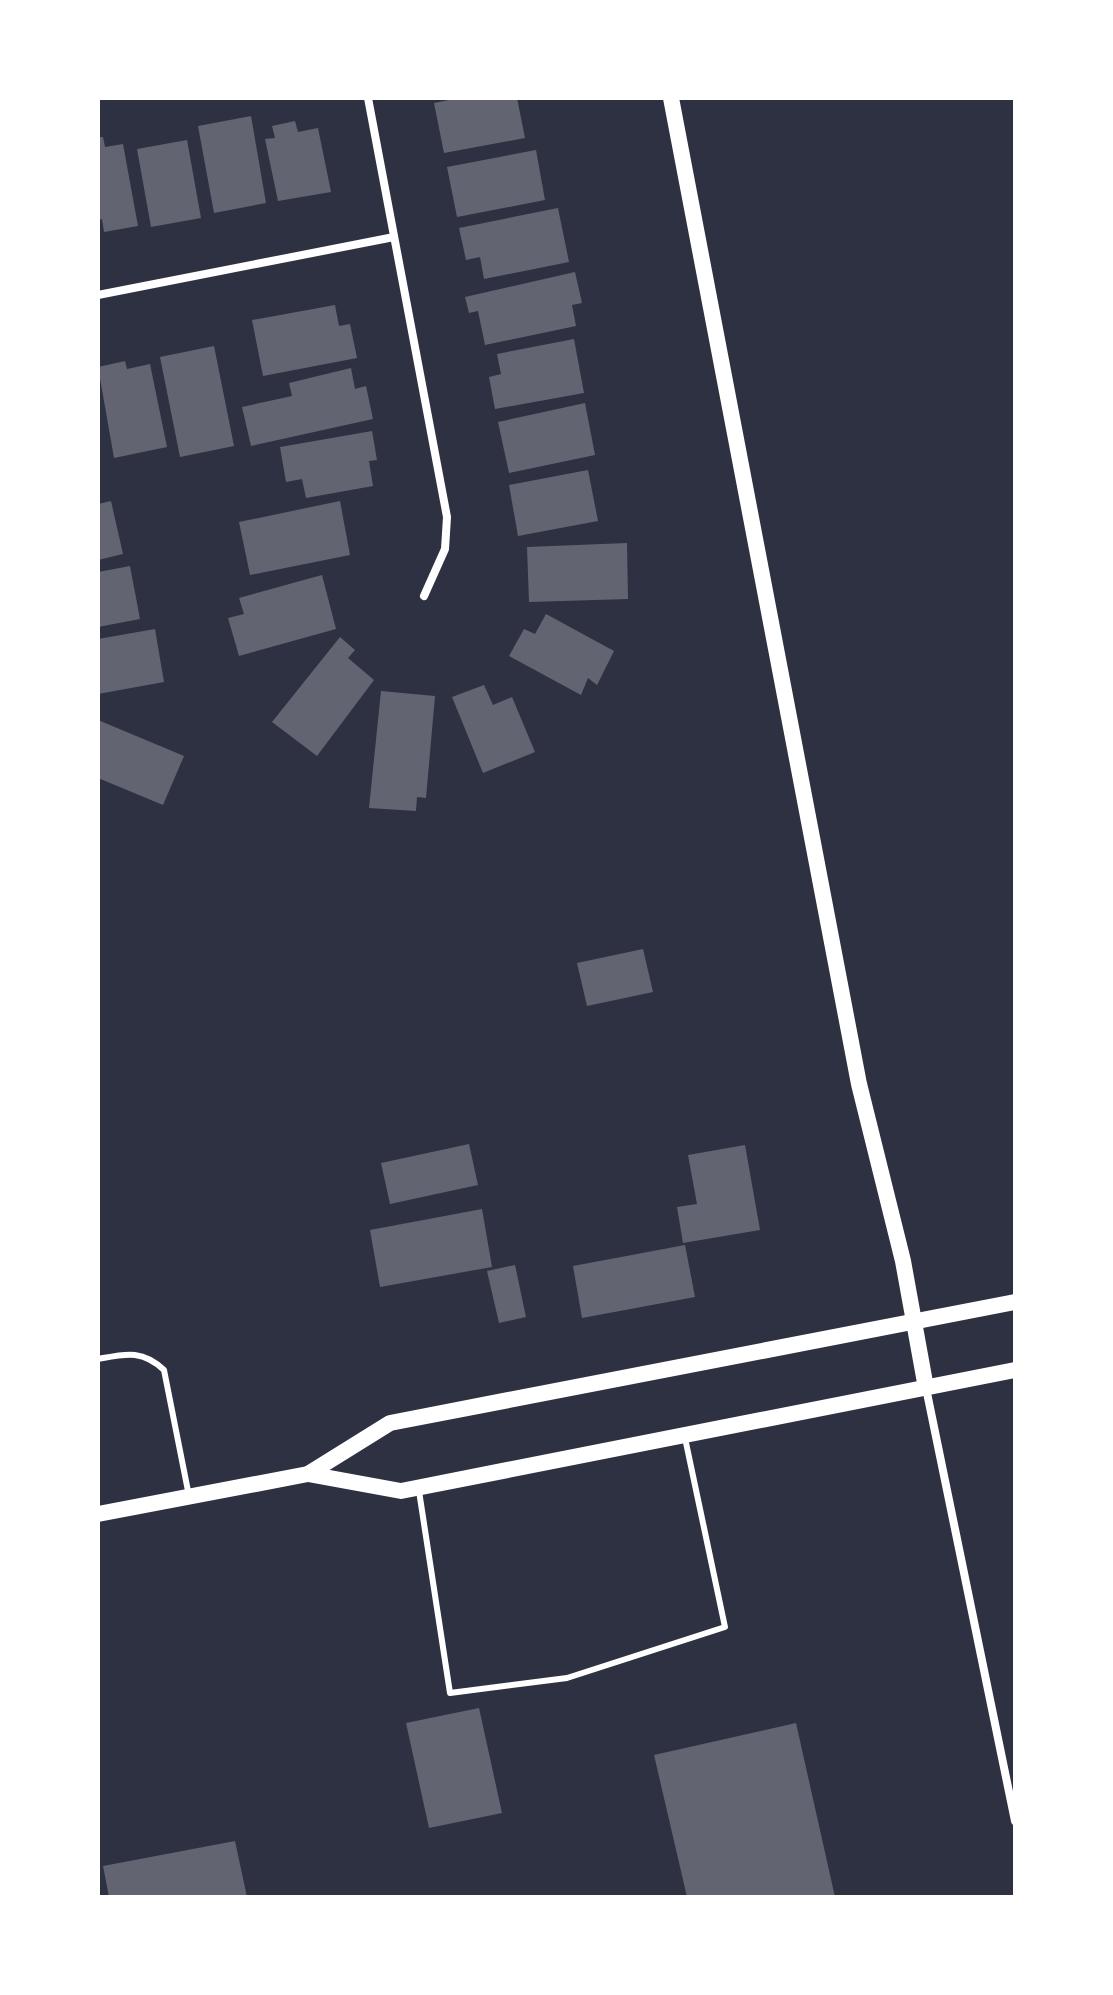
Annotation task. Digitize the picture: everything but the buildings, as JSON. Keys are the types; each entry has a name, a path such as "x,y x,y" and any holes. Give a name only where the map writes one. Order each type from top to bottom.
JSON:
{"main road":[{"path":"671,98 859,1084 926,1388"},
{"path":"98,1514 308,1474 390,1423 1015,1302"},
{"path":"308,1474 401,1491 1015,1370"}],"street":[{"path":"368,98 447,517 445,549 424,596"},
{"path":"98,295 394,237"},
{"path":"926,1388 1015,1821"}],"lane":[{"path":"98,1359 134,1352 152,1359 164,1370 189,1497"},
{"path":"419,1488 450,1693 567,1678 725,1627 685,1435"}]}
